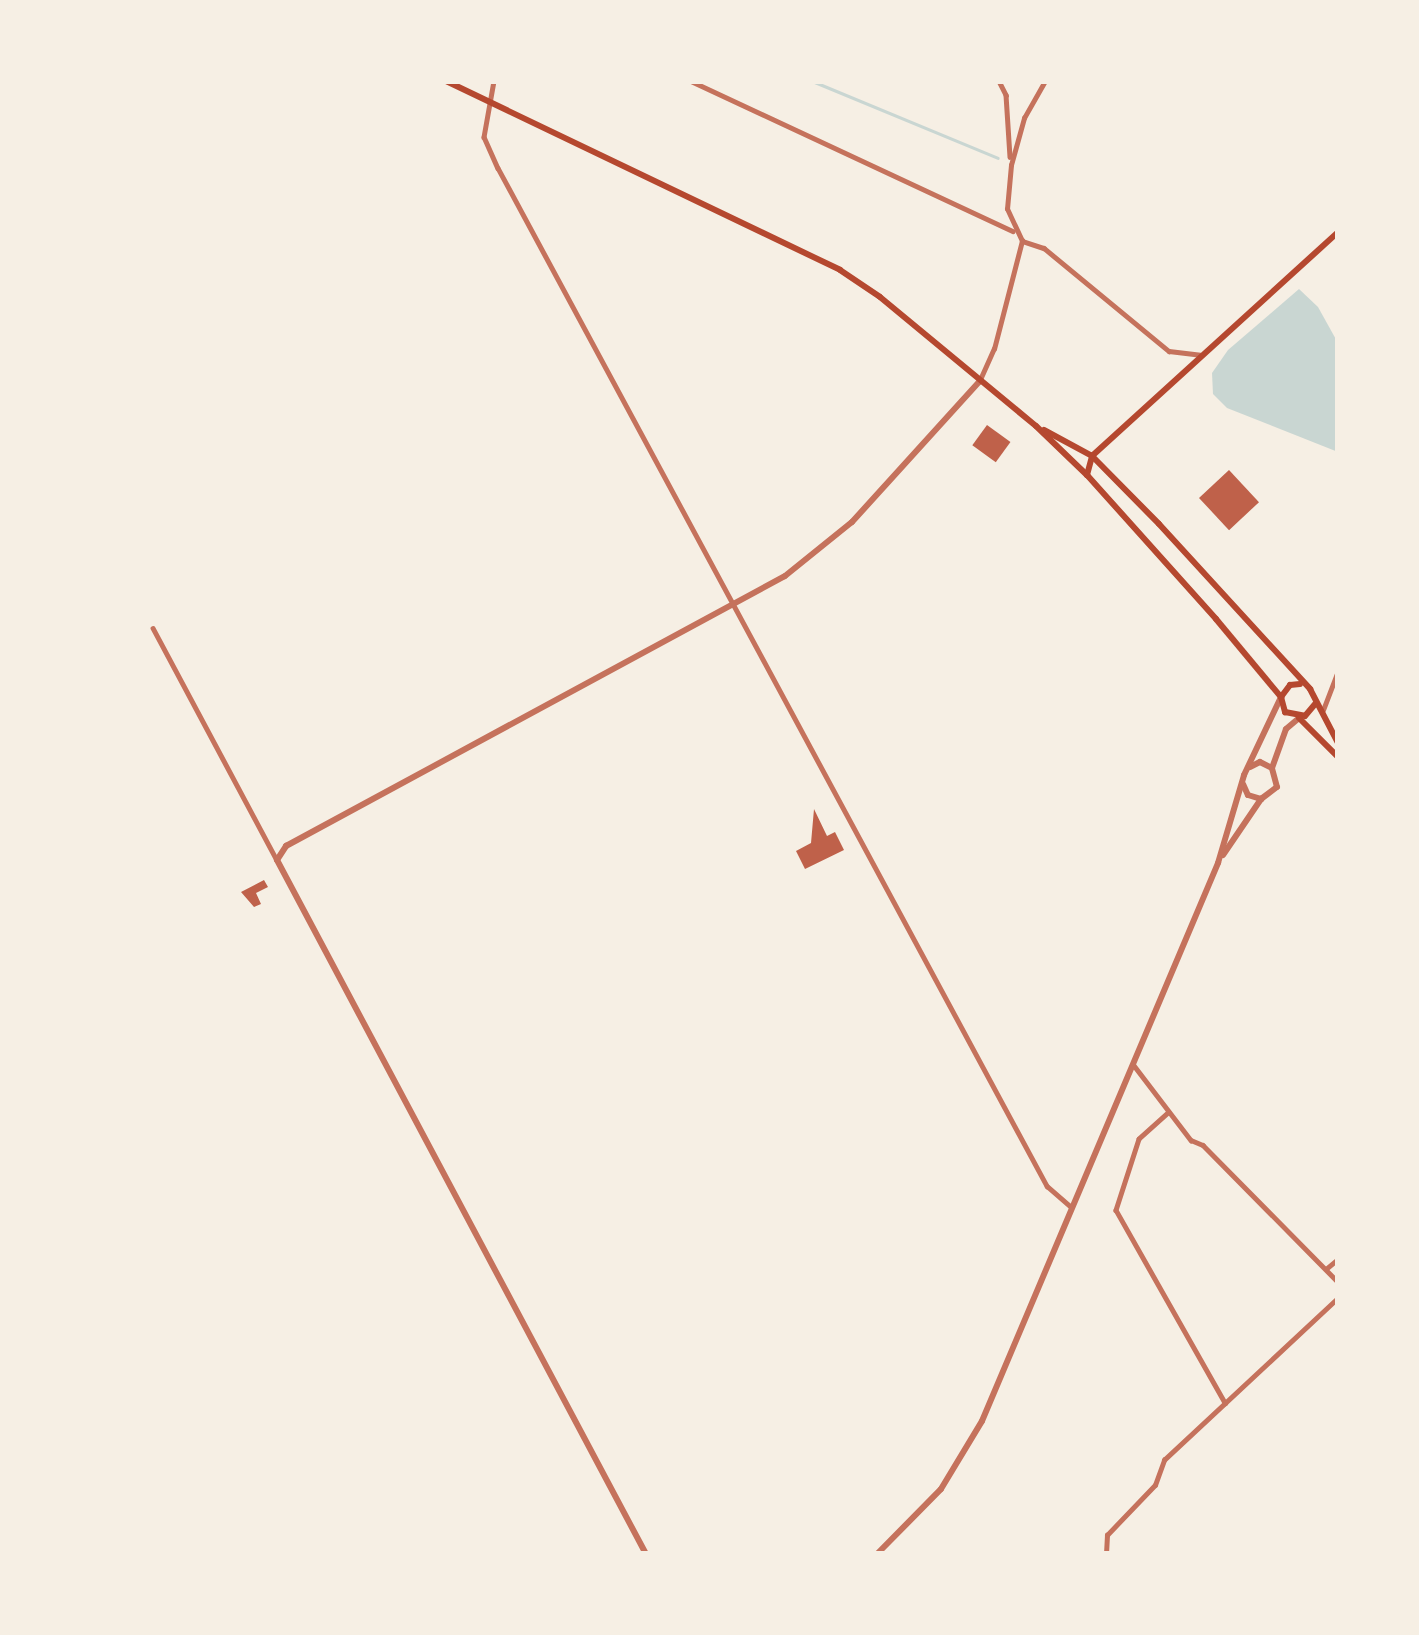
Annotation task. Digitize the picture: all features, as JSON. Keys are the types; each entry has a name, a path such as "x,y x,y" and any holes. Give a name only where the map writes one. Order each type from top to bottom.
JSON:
{"main road":[{"path":"446,81 839,270 906,316 979,382 1036,425 1087,475 1281,697 1285,712 1299,718 1338,757"},
{"path":"1087,475 1092,456 1338,232"},
{"path":"1036,425 1092,456 1313,693 1338,743"},
{"path":"1281,697 1290,685 1300,684"},
{"path":"1299,718 1315,704"}],"street":[{"path":"494,81 484,137 498,168 1047,1186 1070,1206"},
{"path":"691,81 1013,231 1022,241 1044,248 1169,351 1202,356"},
{"path":"999,81 1004,89 1011,165 1007,209 1013,231"},
{"path":"1011,165 1034,99 1046,81"},
{"path":"277,860 286,846 799,566 852,522 979,382 1022,241"},
{"path":"153,628 646,1554"},
{"path":"1322,712 1338,671"},
{"path":"878,1554 941,1489 964,1457 1218,863 1244,775 1281,697"},
{"path":"1218,863 1261,799 1277,787 1272,768 1286,729 1299,718"},
{"path":"1261,799 1244,791 1244,775 1254,763 1272,768"},
{"path":"1132,1063 1191,1140 1203,1145 1338,1282"},
{"path":"1169,1112 1139,1139 1116,1210 1225,1403"},
{"path":"1326,1270 1338,1259"},
{"path":"1106,1554 1107,1535 1155,1485 1164,1460 1338,1298"}],"shaded area":[{"path":"1299,289 1318,307 1338,343 1338,452 1227,408 1213,394 1212,373 1228,350"}],"building":[{"path":"987,425 1010,442 996,462 972,445"},
{"path":"1229,470 1259,502 1229,530 1199,498"},
{"path":"814,809 827,836 835,832 844,850 805,869 796,851 811,843"},
{"path":"264,880 268,887 256,893 261,904 254,907 241,892"}],"waterway":[{"path":"812,81 998,158"}]}
